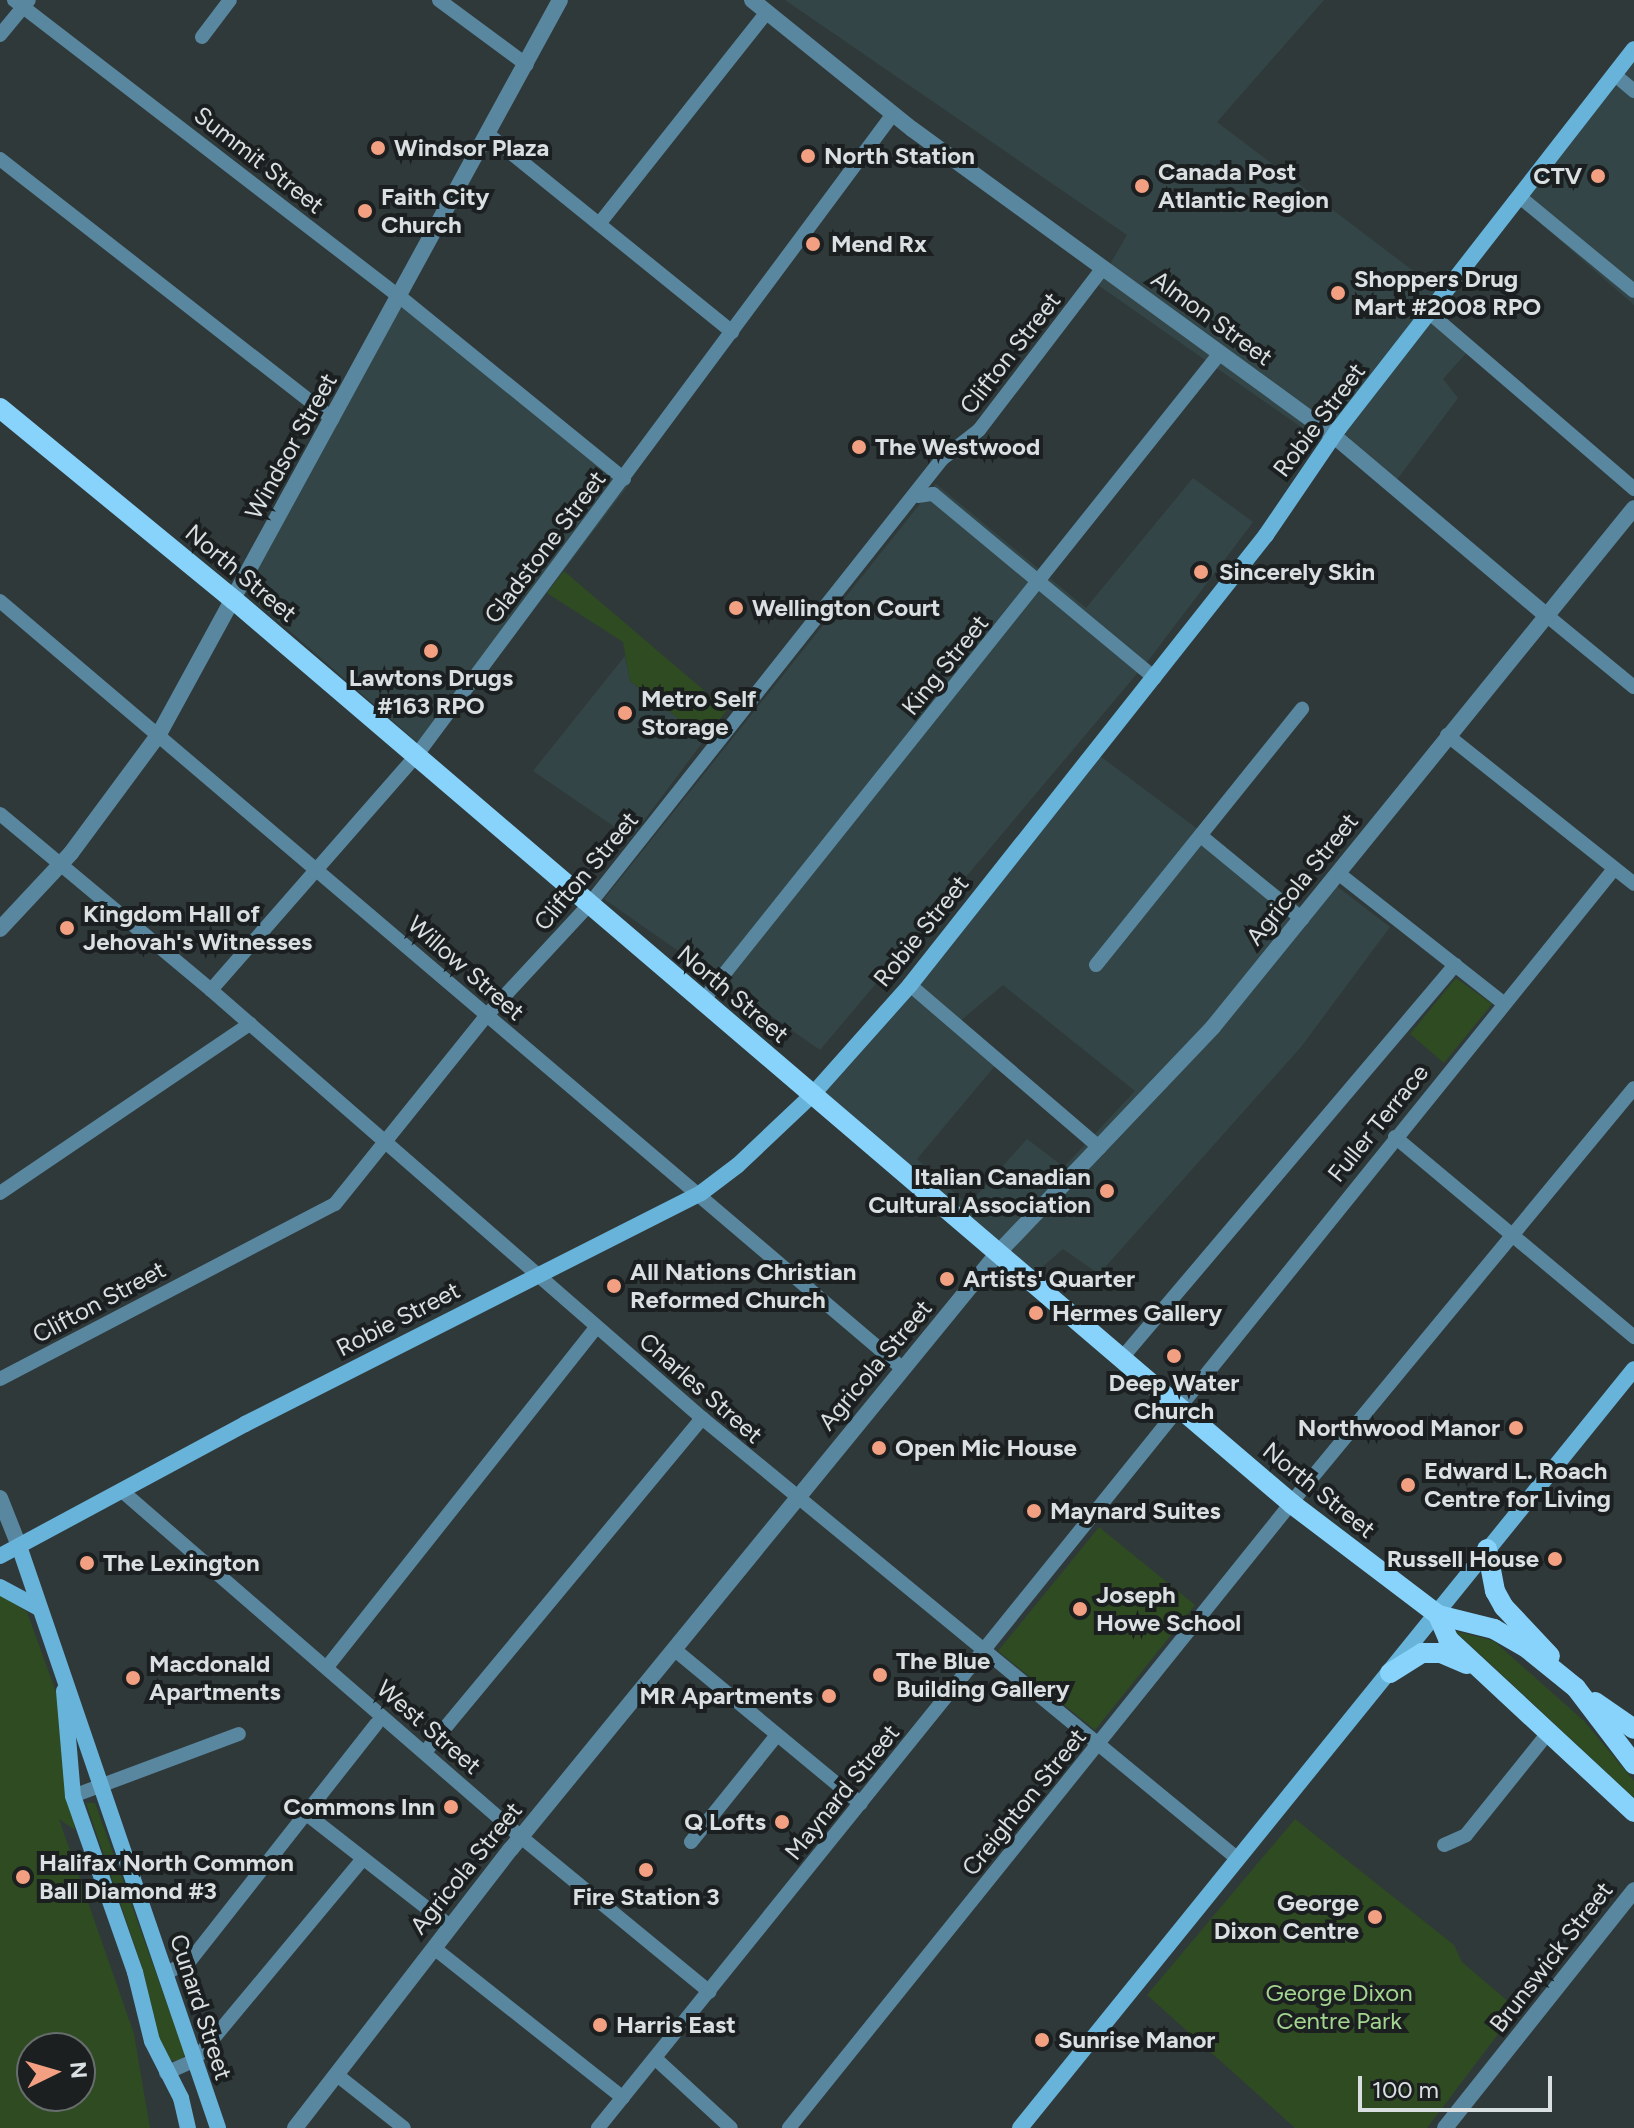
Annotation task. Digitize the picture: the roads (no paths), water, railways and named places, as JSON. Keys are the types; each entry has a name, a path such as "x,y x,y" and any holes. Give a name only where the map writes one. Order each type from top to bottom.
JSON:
{"main road":[{"name":"Robie Street","path":"0,1556 701,1193 813,1094 910,985 1155,678 1266,535 1334,436 1432,315 1634,49"},
{"name":"North Street","path":"0,408 234,600 701,1003 813,1094 1292,1504 1438,1615 1494,1629 1576,1688 1634,1764"},
{"path":"1020,2128 1634,1369"},
{"name":"Cunard Street","path":"19,1546 218,2128"},
{"path":"1487,1549 1495,1591 1504,1607 1576,1688 1634,1729"},
{"path":"0,1587 39,1608"},
{"name":"North Street","path":"1438,1615 1448,1639 1634,1812"},
{"path":"1390,1673 1422,1653 1441,1653 1487,1677"},
{"name":"Cunard Street","path":"61,1674 73,1796 166,2073 181,2098 188,2128"}],"street":[{"path":"202,37 230,0"},
{"path":"439,0 527,65"},
{"name":"Windsor Street","path":"0,929 61,864 159,734 489,135 560,0"},
{"name":"Almon Street","path":"752,0 893,114 1334,436 1634,687"},
{"path":"0,35 22,2"},
{"name":"Summit Street","path":"22,2 399,296 624,479"},
{"path":"599,224 767,12"},
{"path":"1615,75 1634,91"},
{"name":"Gladstone Street","path":"211,990 416,756 893,114"},
{"path":"489,135 732,332"},
{"path":"0,159 333,419"},
{"path":"1521,198 1634,291"},
{"name":"Clifton Street","path":"0,1379 335,1204 388,1144 486,1016 588,906 918,496 942,459 979,430 1102,269"},
{"path":"1432,315 1634,489"},
{"name":"King Street","path":"701,1003 1039,584 1220,353"},
{"path":"918,496 933,494 1155,678"},
{"name":"Agricola Street","path":"295,2126 521,1837 997,1254 1213,1027 1634,508"},
{"name":"Willow Street","path":"0,601 319,869 486,1016 701,1193 903,1369"},
{"path":"1096,965 1302,709"},
{"path":"1447,735 1634,884"},
{"name":"Charles Street","path":"0,814 211,990 796,1498 1238,1859"},
{"path":"1201,836 1302,919"},
{"name":"Fuller Terrace","path":"1177,1406 1502,1002 1614,869"},
{"path":"1338,873 1502,1002"},
{"path":"1121,1359 1455,965"},
{"path":"910,985 1100,1148"},
{"path":"0,1193 250,1024"},
{"name":"Creighton Street","path":"789,2128 1292,1504 1634,1088"},
{"path":"1395,1137 1634,1337"},
{"path":"327,1667 596,1327"},
{"name":"Maynard Street","path":"598,2128 657,2060 1177,1406"},
{"path":"425,1752 702,1418"},
{"name":"West Street","path":"122,1491 521,1837 710,1992"},
{"name":"Cunard Street","path":"0,1498 19,1546"},
{"path":"675,1650 861,1804"},
{"path":"166,1973 189,1962 376,1724"},
{"path":"1444,1845 1466,1835 1548,1733"},
{"path":"73,1796 239,1734"},
{"path":"691,1842 777,1735"},
{"path":"304,1812 450,1926"},
{"path":"166,2073 193,2061 363,1859"},
{"name":"Brunswick Street","path":"1445,2128 1634,1890"},
{"path":"434,1948 623,2098"},
{"path":"657,2060 731,2128"},
{"path":"337,2075 404,2128"}],"place":[{"name":"Windsor Plaza","path":"378,148"},
{"name":"North Station","path":"808,156"},
{"name":"CTV","path":"1598,176"},
{"name":"Canada Post Atlantic Region","path":"1142,186"},
{"name":"Faith City Church","path":"365,211"},
{"name":"Mend Rx","path":"813,244"},
{"name":"Shoppers Drug Mart #2008 RPO","path":"1338,293"},
{"name":"The Westwood","path":"859,447"},
{"name":"Sincerely Skin","path":"1201,572"},
{"name":"Wellington Court","path":"736,608"},
{"name":"Lawtons Drugs #163 RPO","path":"431,651"},
{"name":"Metro Self Storage","path":"625,713"},
{"name":"Kingdom Hall of Jehovah's Witnesses","path":"67,928"},
{"name":"Italian Canadian Cultural Association","path":"1107,1191"},
{"name":"Artists' Quarter","path":"947,1279"},
{"name":"All Nations Christian Reformed Church","path":"614,1286"},
{"name":"Hermes Gallery","path":"1036,1313"},
{"name":"Deep Water Church","path":"1174,1356"},
{"name":"Northwood Manor","path":"1516,1428"},
{"name":"Open Mic House","path":"879,1448"},
{"name":"Edward L. Roach Centre for Living","path":"1408,1485"},
{"name":"Maynard Suites","path":"1034,1511"},
{"name":"Russell House","path":"1555,1559"},
{"name":"The Lexington","path":"87,1563"},
{"name":"Joseph Howe School","path":"1080,1609"},
{"name":"The Blue Building Gallery","path":"880,1675"},
{"name":"Macdonald Apartments","path":"133,1678"},
{"name":"MR Apartments","path":"829,1696"},
{"name":"Commons Inn","path":"451,1807"},
{"name":"Q Lofts","path":"782,1822"},
{"name":"Fire Station 3","path":"646,1870"},
{"name":"Halifax North Common Ball Diamond #3","path":"23,1877"},
{"name":"George Dixon Centre","path":"1375,1917"},
{"name":"Harris East","path":"600,2025"},
{"name":"Sunrise Manor","path":"1042,2040"}],"park label":[{"name":"George Dixon Centre Park","path":"1339,2007"}]}
